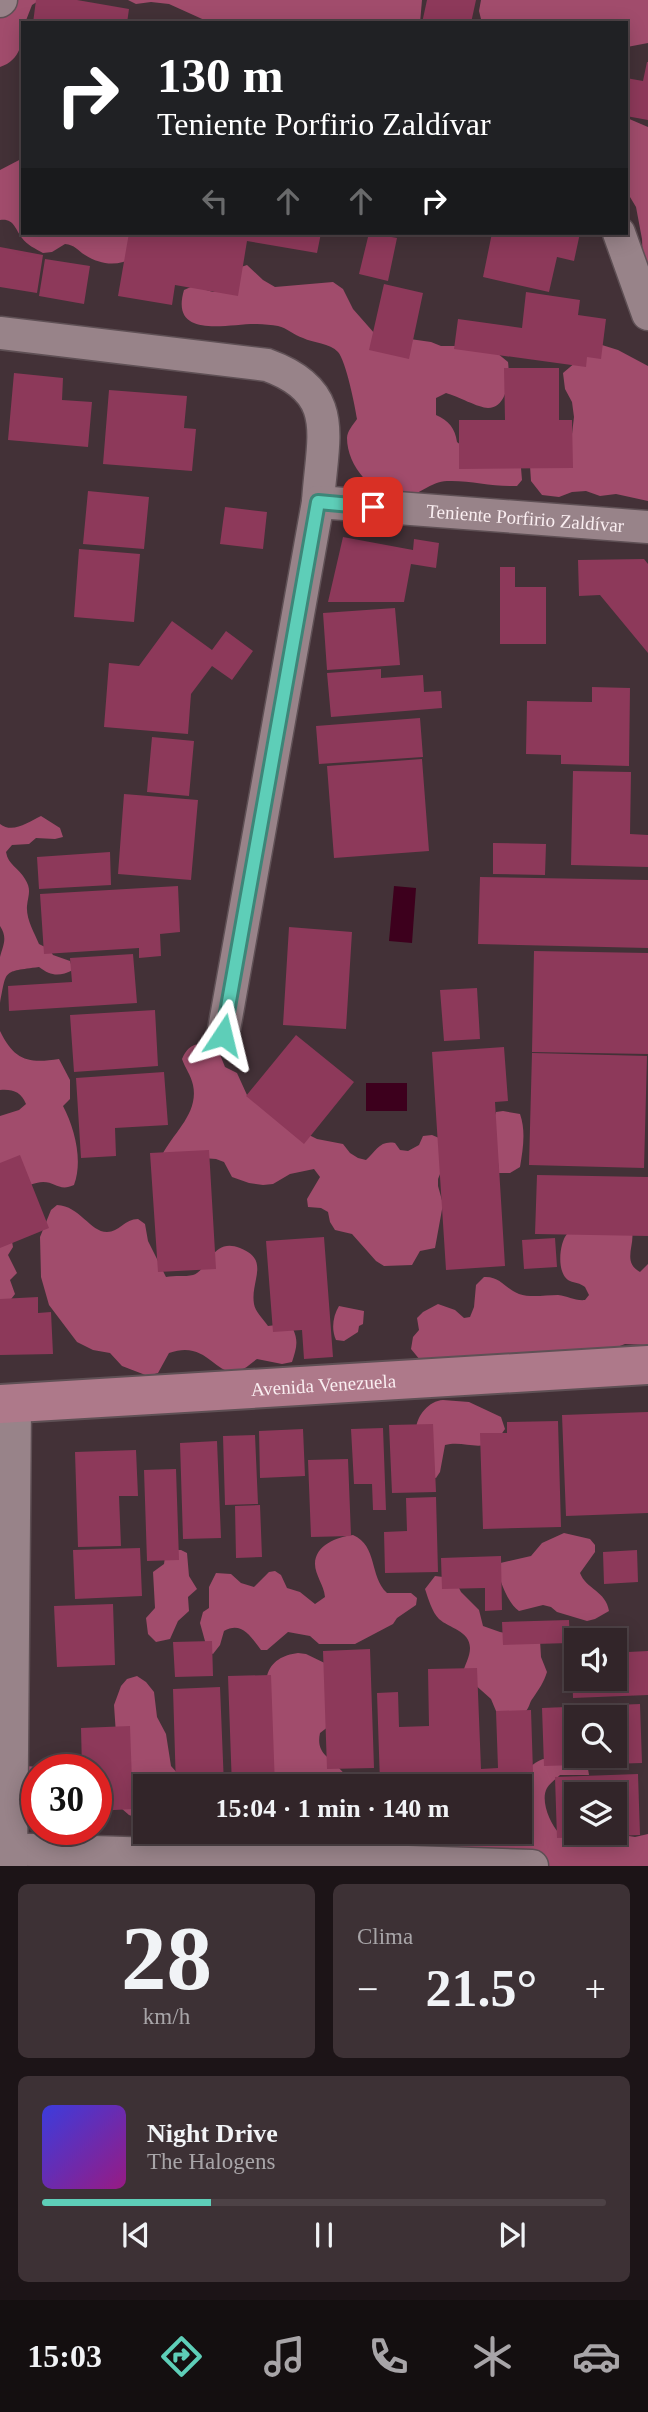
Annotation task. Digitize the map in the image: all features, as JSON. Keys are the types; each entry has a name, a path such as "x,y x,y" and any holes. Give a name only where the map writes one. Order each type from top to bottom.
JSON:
{"main road":[{"name":"Avenida Venezuela","path":"8,1404 648,1365"}],"street":[{"path":"620,235 648,314"},
{"path":"0,333 267,365 287,372 307,387 317,399 323,418 318,502 223,1035"},
{"name":"Teniente Porfirio Zaldívar","path":"318,502 648,527"},
{"path":"8,1404 8,1855 532,1866"}],"shaded area":[{"path":"15,0 40,0 32,5 26,21 21,21 21,43 17,55 0,67 0,6"},
{"path":"128,0 422,0 420,21 207,21 169,4 136,4"},
{"path":"481,0 648,0 648,43 628,47 628,21 482,21 479,11"},
{"path":"628,118 648,127 648,273 643,264 636,207 628,194"},
{"path":"21,159 21,235 134,235 134,257 122,262 103,263 65,244 52,252 43,253 32,247 24,240 11,222 0,220 0,170"},
{"path":"247,265 275,287 333,282 343,289 353,309 375,334 431,342 441,346 482,346 497,353 508,362 509,368 508,383 500,403 488,408 446,393 436,398 436,415 451,426 457,442 467,450 521,468 522,480 517,486 441,482 401,497 381,491 372,485 357,469 348,449 348,433 357,419 347,374 338,352 278,326 205,326 193,323 185,317 182,306 184,290 193,286 213,292 226,288 238,268"},
{"path":"602,345 648,366 648,501 616,494 600,496 586,491 559,497 542,495 531,481 530,466 570,451 574,417 563,373"},
{"path":"41,816 60,828 63,837 36,838 29,844 12,845 6,852 28,886 28,916 39,944 49,949 53,955 70,961 73,970 63,974 51,974 39,967 12,972 6,978 0,1003 0,957 4,938 0,926 0,824 10,828"},
{"path":"394,886 416,888 412,943 389,941"},
{"path":"0,1031 5,1041 23,1058 39,1061 59,1059 70,1080 70,1099 63,1106 71,1125 78,1156 74,1185 62,1187 43,1182 28,1186 0,1173 0,1116 19,1110 26,1104 16,1092 0,1090"},
{"path":"207,1043 217,1047 225,1067 237,1073 247,1095 267,1103 309,1135 343,1144 358,1158 366,1160 379,1147 390,1142 395,1143 400,1150 408,1151 419,1145 423,1136 432,1135 439,1138 442,1169 438,1186 443,1204 435,1248 420,1251 412,1265 384,1266 376,1261 352,1234 335,1230 328,1212 321,1208 308,1207 307,1199 320,1177 314,1169 290,1174 273,1184 263,1185 232,1177 224,1162 216,1159 162,1155 192,1105 193,1085 182,1059 192,1046"},
{"path":"366,1083 407,1083 407,1111 366,1111"},
{"path":"496,1112 520,1114 523,1127 520,1167 510,1173 499,1173 494,1118"},
{"path":"57,1205 72,1210 101,1231 115,1230 138,1219 145,1224 148,1241 166,1277 193,1275 223,1247 240,1248 249,1253 257,1265 255,1307 268,1326 293,1329 296,1349 292,1362 282,1364 257,1359 234,1372 194,1351 183,1350 169,1353 158,1373 148,1376 122,1366 110,1353 93,1350 77,1342 49,1305 41,1277 40,1237 51,1210"},
{"path":"0,1229 11,1236 13,1247 8,1255 17,1273 10,1280 15,1294 0,1309"},
{"path":"632,1231 630,1259 640,1272 648,1264 648,1345 625,1344 602,1353 425,1366 411,1349 413,1337 419,1330 417,1318 423,1312 438,1304 455,1310 464,1318 470,1317 476,1285 484,1277 495,1279 514,1292 524,1295 558,1295 585,1300 589,1295 585,1287 570,1281 562,1272 561,1251 564,1238 567,1234"},
{"path":"339,1306 364,1311 363,1324 359,1326 358,1332 344,1341 336,1340 333,1327"},
{"path":"443,1400 469,1402 501,1417 505,1429 498,1438 484,1445 445,1445 440,1472 436,1478 430,1477 416,1429 425,1410 433,1403"},
{"path":"564,1533 590,1539 595,1545 595,1552 580,1573 607,1604 609,1611 595,1619 587,1621 543,1605 519,1611 501,1583 496,1564 531,1556 542,1543"},
{"path":"353,1535 366,1546 381,1586 387,1593 411,1593 417,1598 416,1605 393,1624 355,1644 319,1644 310,1636 288,1632 267,1650 261,1650 241,1629 230,1628 224,1631 220,1645 213,1654 208,1652 200,1623 203,1612 209,1608 209,1587 216,1573 231,1574 241,1583 254,1587 269,1572 275,1571 281,1575 287,1588 300,1592 315,1604 325,1597 315,1568 316,1557 328,1543"},
{"path":"174,1550 187,1553 189,1576 197,1589 188,1597 189,1611 178,1621 170,1639 156,1642 148,1634 146,1618 155,1608 153,1572 164,1564 165,1557"},
{"path":"435,1576 451,1578 457,1584 461,1592 479,1610 483,1626 540,1640 541,1657 547,1672 522,1714 508,1715 496,1711 491,1699 463,1674 470,1652 469,1642 463,1634 439,1619 432,1609 425,1589"},
{"path":"306,1654 335,1668 333,1723 320,1733 319,1739 326,1756 344,1774 271,1774 267,1676 271,1666 287,1655"},
{"path":"137,1676 154,1692 157,1717 166,1734 171,1766 178,1774 133,1774 133,1816 121,1808 114,1705 121,1686 127,1679"},
{"path":"543,1759 564,1761 564,1768 588,1768 589,1775 560,1775 545,1793 547,1812 559,1833 564,1833 564,1845 627,1845 627,1836 648,1834 648,1866 381,1866 389,1850 387,1844 532,1844 532,1774 526,1774 533,1764"},
{"path":"376,1844 378,1848 270,1845"}],"building":[{"path":"36,0 77,0 129,9 127,21 33,21"},
{"path":"427,0 476,0 471,21 422,21"},
{"path":"648,62 648,120 628,116 628,78 643,81"},
{"path":"129,235 321,235 317,253 247,241 238,296 175,285 172,305 118,296"},
{"path":"369,235 397,238 388,281 359,274"},
{"path":"492,235 580,235 574,261 557,257 549,292 483,277"},
{"path":"0,247 43,255 37,293 0,287"},
{"path":"45,259 90,266 84,304 39,296"},
{"path":"384,284 423,293 409,359 369,350"},
{"path":"526,292 580,300 578,315 606,319 601,359 587,357 586,367 454,349 458,319 522,328"},
{"path":"504,368 559,368 559,420 572,420 573,468 459,469 459,420 505,420"},
{"path":"14,373 63,378 62,400 92,402 88,447 8,440"},
{"path":"109,390 187,396 184,428 196,429 192,471 103,464"},
{"path":"88,491 149,497 144,549 83,544"},
{"path":"225,507 267,512 263,549 220,544"},
{"path":"343,537 413,550 414,539 439,543 436,568 411,564 404,602 328,602"},
{"path":"79,549 140,554 134,622 74,617"},
{"path":"644,559 648,564 648,653 600,595 579,596 578,560"},
{"path":"500,567 515,567 515,587 546,587 546,644 500,644"},
{"path":"395,608 400,665 327,670 323,613"},
{"path":"172,621 212,650 226,631 253,651 232,680 212,666 191,694 188,734 104,727 109,663 139,666"},
{"path":"381,669 381,678 423,675 424,692 441,691 442,708 331,717 327,673"},
{"path":"592,687 630,688 629,766 561,764 561,755 526,754 527,701 592,702"},
{"path":"420,718 423,757 319,764 316,726"},
{"path":"152,737 194,741 189,796 147,792"},
{"path":"422,759 429,851 334,858 327,766"},
{"path":"573,771 631,772 630,834 648,835 648,867 571,865"},
{"path":"124,794 198,800 191,880 118,874"},
{"path":"493,843 546,844 545,875 493,874"},
{"path":"110,852 111,885 39,889 37,857"},
{"path":"480,877 648,880 648,948 478,944"},
{"path":"178,886 180,932 160,934 161,956 139,958 139,948 44,954 40,894"},
{"path":"289,927 352,932 346,1029 283,1025"},
{"path":"534,951 648,953 648,1054 532,1052"},
{"path":"133,954 137,1003 9,1011 8,986 72,982 70,958"},
{"path":"477,988 480,1039 444,1041 440,990"},
{"path":"155,1010 158,1066 74,1072 70,1015"},
{"path":"296,1035 354,1082 304,1144 246,1096"},
{"path":"504,1047 508,1101 495,1102 505,1266 446,1270 432,1052"},
{"path":"532,1053 647,1056 644,1168 529,1165"},
{"path":"164,1072 168,1125 115,1128 116,1156 81,1158 76,1078"},
{"path":"209,1150 216,1269 158,1272 150,1153"},
{"path":"20,1155 49,1228 0,1248 0,1163"},
{"path":"537,1175 648,1177 648,1236 535,1234"},
{"path":"324,1237 333,1357 304,1359 302,1330 273,1332 266,1241"},
{"path":"555,1238 557,1267 524,1269 522,1240"},
{"path":"38,1297 38,1313 51,1312 53,1354 0,1355 0,1299"},
{"path":"648,1412 648,1513 566,1516 562,1415"},
{"path":"558,1421 561,1527 483,1529 480,1433 507,1433 507,1422"},
{"path":"433,1424 436,1492 392,1493 389,1425"},
{"path":"383,1428 386,1510 373,1510 372,1484 354,1484 351,1429"},
{"path":"303,1429 305,1476 260,1478 259,1431"},
{"path":"255,1435 258,1504 225,1505 223,1436"},
{"path":"217,1441 221,1538 183,1539 180,1443"},
{"path":"136,1450 138,1496 119,1496 121,1546 78,1547 75,1452"},
{"path":"348,1459 351,1536 311,1537 308,1460"},
{"path":"176,1469 179,1560 147,1561 144,1470"},
{"path":"436,1497 438,1572 385,1573 384,1532 407,1531 406,1498"},
{"path":"260,1505 262,1557 236,1558 235,1506"},
{"path":"140,1548 142,1596 75,1599 73,1550"},
{"path":"637,1550 638,1582 604,1584 603,1552"},
{"path":"501,1556 502,1610 485,1611 485,1588 442,1589 441,1558"},
{"path":"113,1604 115,1665 57,1667 54,1606"},
{"path":"569,1620 569,1628 564,1628 564,1643 503,1645 502,1622"},
{"path":"627,1632 628,1652 648,1651 648,1695 573,1698 573,1691 627,1691"},
{"path":"212,1641 213,1676 175,1677 173,1642"},
{"path":"370,1649 374,1768 327,1769 323,1651"},
{"path":"477,1668 481,1769 498,1768 496,1711 531,1710 534,1803 532,1774 380,1774 377,1693 398,1692 399,1727 429,1726 428,1669"},
{"path":"271,1675 275,1774 232,1774 228,1676"},
{"path":"220,1687 224,1774 176,1774 173,1689"},
{"path":"640,1704 642,1763 627,1763 627,1705 616,1705"},
{"path":"564,1707 564,1765 544,1766 542,1708"},
{"path":"130,1726 133,1809 112,1810 112,1754 82,1754 81,1728"},
{"path":"638,1774 640,1835 627,1835 627,1782 564,1782 564,1838 557,1838 555,1777"}],"route":[{"path":"223,1035 318,502 373,507"}]}
